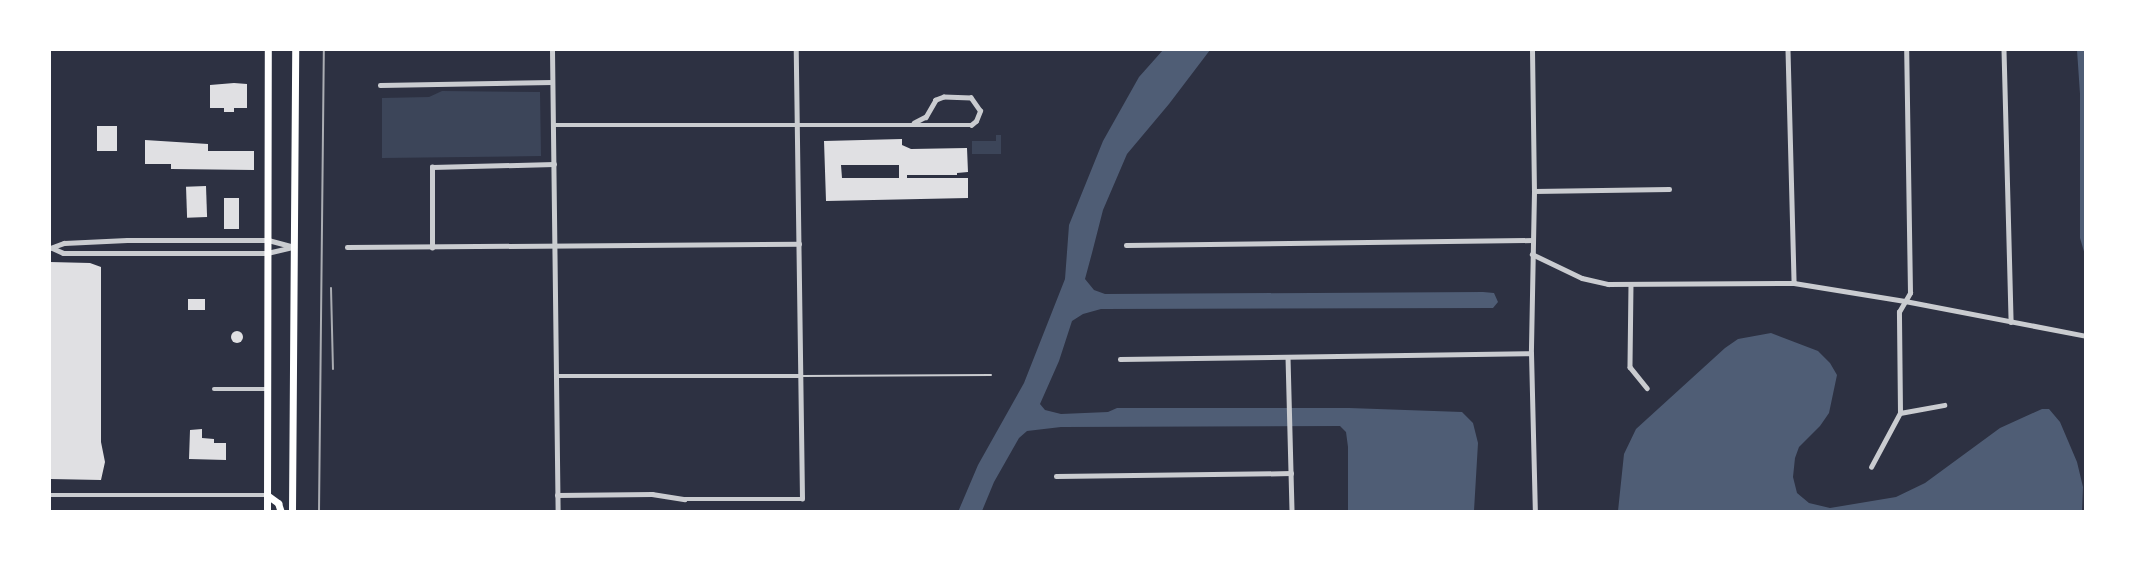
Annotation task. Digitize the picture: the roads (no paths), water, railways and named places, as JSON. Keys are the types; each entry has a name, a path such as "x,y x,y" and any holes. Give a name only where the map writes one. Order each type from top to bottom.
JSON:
{"main road":[{"path":"267,512 268,50"},
{"path":"292,512 295,50"},
{"path":"267,495 278,503 281,512"}],"street":[{"path":"552,50 557,511"},
{"path":"557,495 652,494 685,499 802,499 796,50"},
{"path":"1532,50 1534,191 1531,353 1535,512"},
{"path":"1788,50 1794,283"},
{"path":"1871,467 1900,413 1899,312 1910,293 1906,50"},
{"path":"2004,50 2011,322"},
{"path":"380,85 552,82"},
{"path":"553,125 914,123 971,125 979,116 980,111 976,101 971,98 944,97 936,100 926,117 914,123"},
{"path":"432,248 432,167 554,164"},
{"path":"1534,191 1669,189"},
{"path":"51,248 64,243 124,240 268,240 294,247"},
{"path":"1126,245 1533,240"},
{"path":"347,247 555,248 799,244"},
{"path":"51,248 63,253 267,253 294,247"},
{"path":"1532,254 1582,278 1608,284 1794,283 1905,301 2085,336"},
{"path":"1631,284 1630,367 1647,388"},
{"path":"1120,359 1531,353"},
{"path":"1288,357 1292,512"},
{"path":"557,376 800,376"},
{"path":"214,388 268,388"},
{"path":"1900,413 1944,405"},
{"path":"1056,476 1291,473"},
{"path":"50,495 267,495"}],"lane":[{"path":"800,376 991,375"}],"railway":[{"path":"319,512 324,50"},
{"path":"331,288 333,369"}]}
